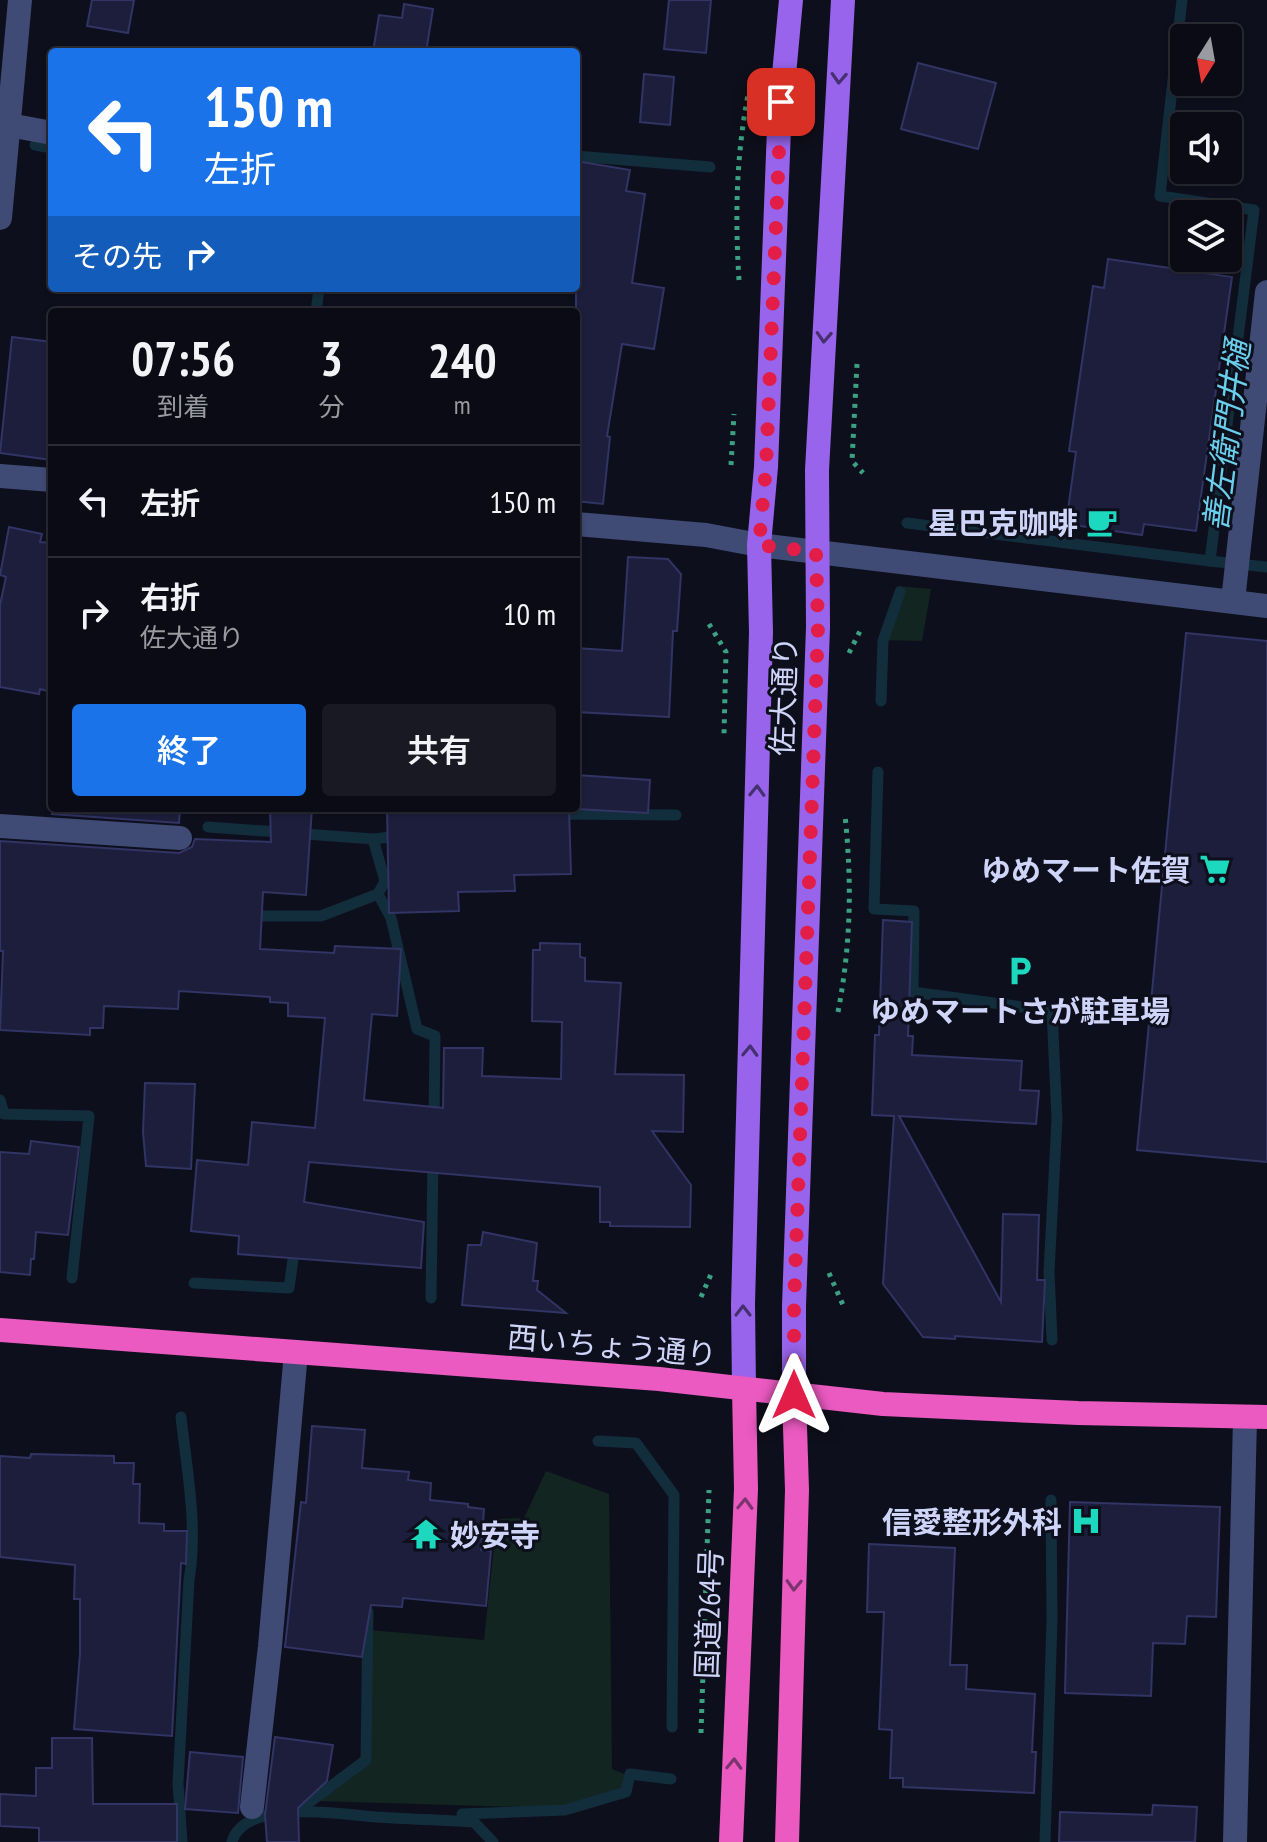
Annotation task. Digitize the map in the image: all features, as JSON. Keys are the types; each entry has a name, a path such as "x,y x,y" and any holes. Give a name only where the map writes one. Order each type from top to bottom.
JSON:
{"highway":[{"name":"西いちょう通り","path":"0,1330 659,1379 883,1404 1256,1418"},
{"name":"国道264号","path":"731,1842 746,1489 744,1389"},
{"path":"787,1842 797,1490 794,1395"}],"main road":[{"name":"佐大通り","path":"744,1389 743,1304 761,632 759,545 766,467 779,128 791,0"},
{"name":"佐大通り","path":"794,1395 794,1306 818,627 817,470 843,0"}],"street":[{"path":"0,218 7,110 20,0"},
{"path":"7,110 48,131"},
{"path":"1233,591 1267,292"},
{"path":"0,476 48,480"},
{"path":"580,524 706,535 816,552 1233,591 1267,606"},
{"path":"0,826 180,838"},
{"path":"252,1807 270,1646 296,1352"},
{"path":"1235,1842 1256,1418"}],"path":[{"path":"848,654 861,629"},
{"path":"836,1023 848,961 851,889 844,806"},
{"path":"829,1260 828,1276 843,1305"},
{"path":"701,1735 709,1490"}],"green space":[{"path":"897,586 931,589 922,641 879,640"},
{"path":"546,1471 609,1494 612,1769 632,1777 629,1792 555,1808 317,1801 369,1761 369,1630 484,1640 497,1519 524,1518"}],"building":[{"path":"92,0 134,0 128,33 87,26"},
{"path":"669,0 711,0 706,53 664,49"},
{"path":"404,4 433,9 427,48 374,48 379,15 402,18"},
{"path":"918,63 996,83 978,149 901,129"},
{"path":"644,74 674,77 670,125 640,122"},
{"path":"580,162 630,170 626,191 645,194 632,283 664,288 654,349 622,344 607,436 610,437 603,504 580,501 580,308 576,308 576,292 580,292"},
{"path":"1108,259 1170,268 1170,272 1232,277 1196,531 1144,524 1142,535 1066,524 1076,452 1069,451 1093,286 1104,288"},
{"path":"12,337 48,342 48,459 0,453"},
{"path":"9,527 42,534 40,542 48,543 48,691 40,689 39,694 0,687 0,605 6,577 0,575"},
{"path":"628,557 668,559 681,574 677,631 673,631 669,717 580,712 580,648 622,651"},
{"name":"ゆめマート佐賀","path":"1186,633 1267,641 1267,1162 1137,1150"},
{"path":"580,775 650,780 648,813 580,809"},
{"path":"52,812 180,812 179,823"},
{"path":"270,812 312,812 306,895 263,892 260,949 334,953 335,946 401,949 397,1016 372,1014 364,1100 443,1108 444,1048 483,1048 482,1076 561,1079 562,1022 532,1021 533,950 540,950 540,943 580,944 580,957 585,958 585,981 621,983 615,1074 684,1075 683,1132 652,1131 691,1185 690,1227 610,1226 610,1222 600,1222 600,1187 309,1162 304,1202 424,1222 421,1268 238,1254 239,1236 191,1231 197,1160 248,1165 252,1122 315,1128 325,1018 288,1016 288,1003 270,1002 270,997 179,991 178,1009 104,1006 103,1028 90,1028 90,1035 0,1030 3,951 0,951 0,841 179,853 192,847 195,839 271,842"},
{"path":"387,812 569,812 571,874 514,875 515,891 458,892 459,911 389,913"},
{"path":"883,920 912,922 908,1036 913,1036 912,1055 1022,1061 1020,1090 1039,1091 1036,1124 899,1116 1001,1302 1003,1214 1039,1215 1037,1280 1045,1280 1042,1342 923,1337 883,1284 894,1116 872,1115 875,1035 879,1035"},
{"path":"145,1083 195,1084 191,1169 146,1166 143,1132"},
{"path":"31,1141 79,1147 68,1235 36,1232 30,1275 0,1272 0,1152 29,1154"},
{"path":"483,1232 537,1243 533,1281 538,1281 537,1290 566,1313 462,1305 468,1245 481,1245"},
{"path":"312,1426 365,1430 362,1468 409,1472 408,1480 431,1483 430,1500 484,1509 481,1550 491,1551 486,1606 403,1598 402,1607 371,1605 362,1657 285,1647 301,1502 306,1503"},
{"path":"31,1454 114,1456 114,1463 134,1463 133,1484 140,1484 139,1523 164,1524 164,1531 187,1531 186,1564 181,1563 172,1736 74,1729 80,1654 80,1599 74,1599 75,1565 0,1557 0,1456 30,1458"},
{"path":"1070,1502 1220,1507 1216,1617 1187,1616 1185,1644 1153,1643 1151,1696 1065,1693"},
{"path":"869,1544 955,1548 950,1665 967,1665 966,1689 1035,1694 1032,1752 1036,1752 1034,1793 903,1787 903,1778 890,1778 892,1730 879,1729 884,1612 867,1612"},
{"path":"275,1737 333,1745 327,1781 298,1808 299,1842 267,1842 265,1815"},
{"path":"52,1738 92,1738 93,1804 177,1804 177,1842 39,1842 39,1828 0,1826 0,1794 36,1796 36,1768 52,1768"},
{"path":"190,1752 243,1757 238,1813 185,1809"},
{"path":"1153,1805 1197,1807 1195,1842 1059,1842 1060,1812 1152,1815"}],"waterway":[{"name":"善左衛門井樋","path":"1182,0 1160,196 1254,210 1210,561 1267,567"},
{"path":"35,145 48,147"},
{"path":"580,156 710,167"},
{"path":"316,308 318,292"},
{"path":"907,523 1210,561"},
{"path":"881,701 883,641 900,592"},
{"path":"878,772 874,909 914,911 913,992 1052,1011 1057,1119 1049,1272 1052,1340"},
{"path":"556,814 676,815"},
{"path":"208,827 373,839 401,836"},
{"path":"247,916 321,916 378,894 385,881 373,839"},
{"path":"378,894 391,918 417,1029 435,1036 434,1121"},
{"path":"0,1100 4,1114 89,1116 72,1278"},
{"path":"431,1298 433,1158"},
{"path":"194,1283 289,1288 295,1245"},
{"path":"181,1417 191,1498 192,1539 178,1783 182,1842"},
{"path":"598,1441 636,1443 674,1495 672,1727"},
{"path":"1045,1842 1052,1620 1051,1500"},
{"path":"306,1810 307,1804 366,1760 368,1612"},
{"path":"232,1842 240,1828 255,1819 274,1814 318,1812 474,1822 462,1814 565,1810 626,1792 630,1774 671,1779"},
{"path":"474,1822 493,1842"}],"place":[{"name":"星巴克咖啡","path":"1102,522"},
{"name":"ゆめマート佐賀","path":"1215,869"},
{"name":"ゆめマートさが駐車場","path":"1020,971"},
{"name":"信愛整形外科","path":"1086,1521"},
{"name":"妙安寺","path":"426,1534"}],"route":[{"path":"781,102 766,467 759,545 816,552 818,627 794,1306 794,1395"}]}
